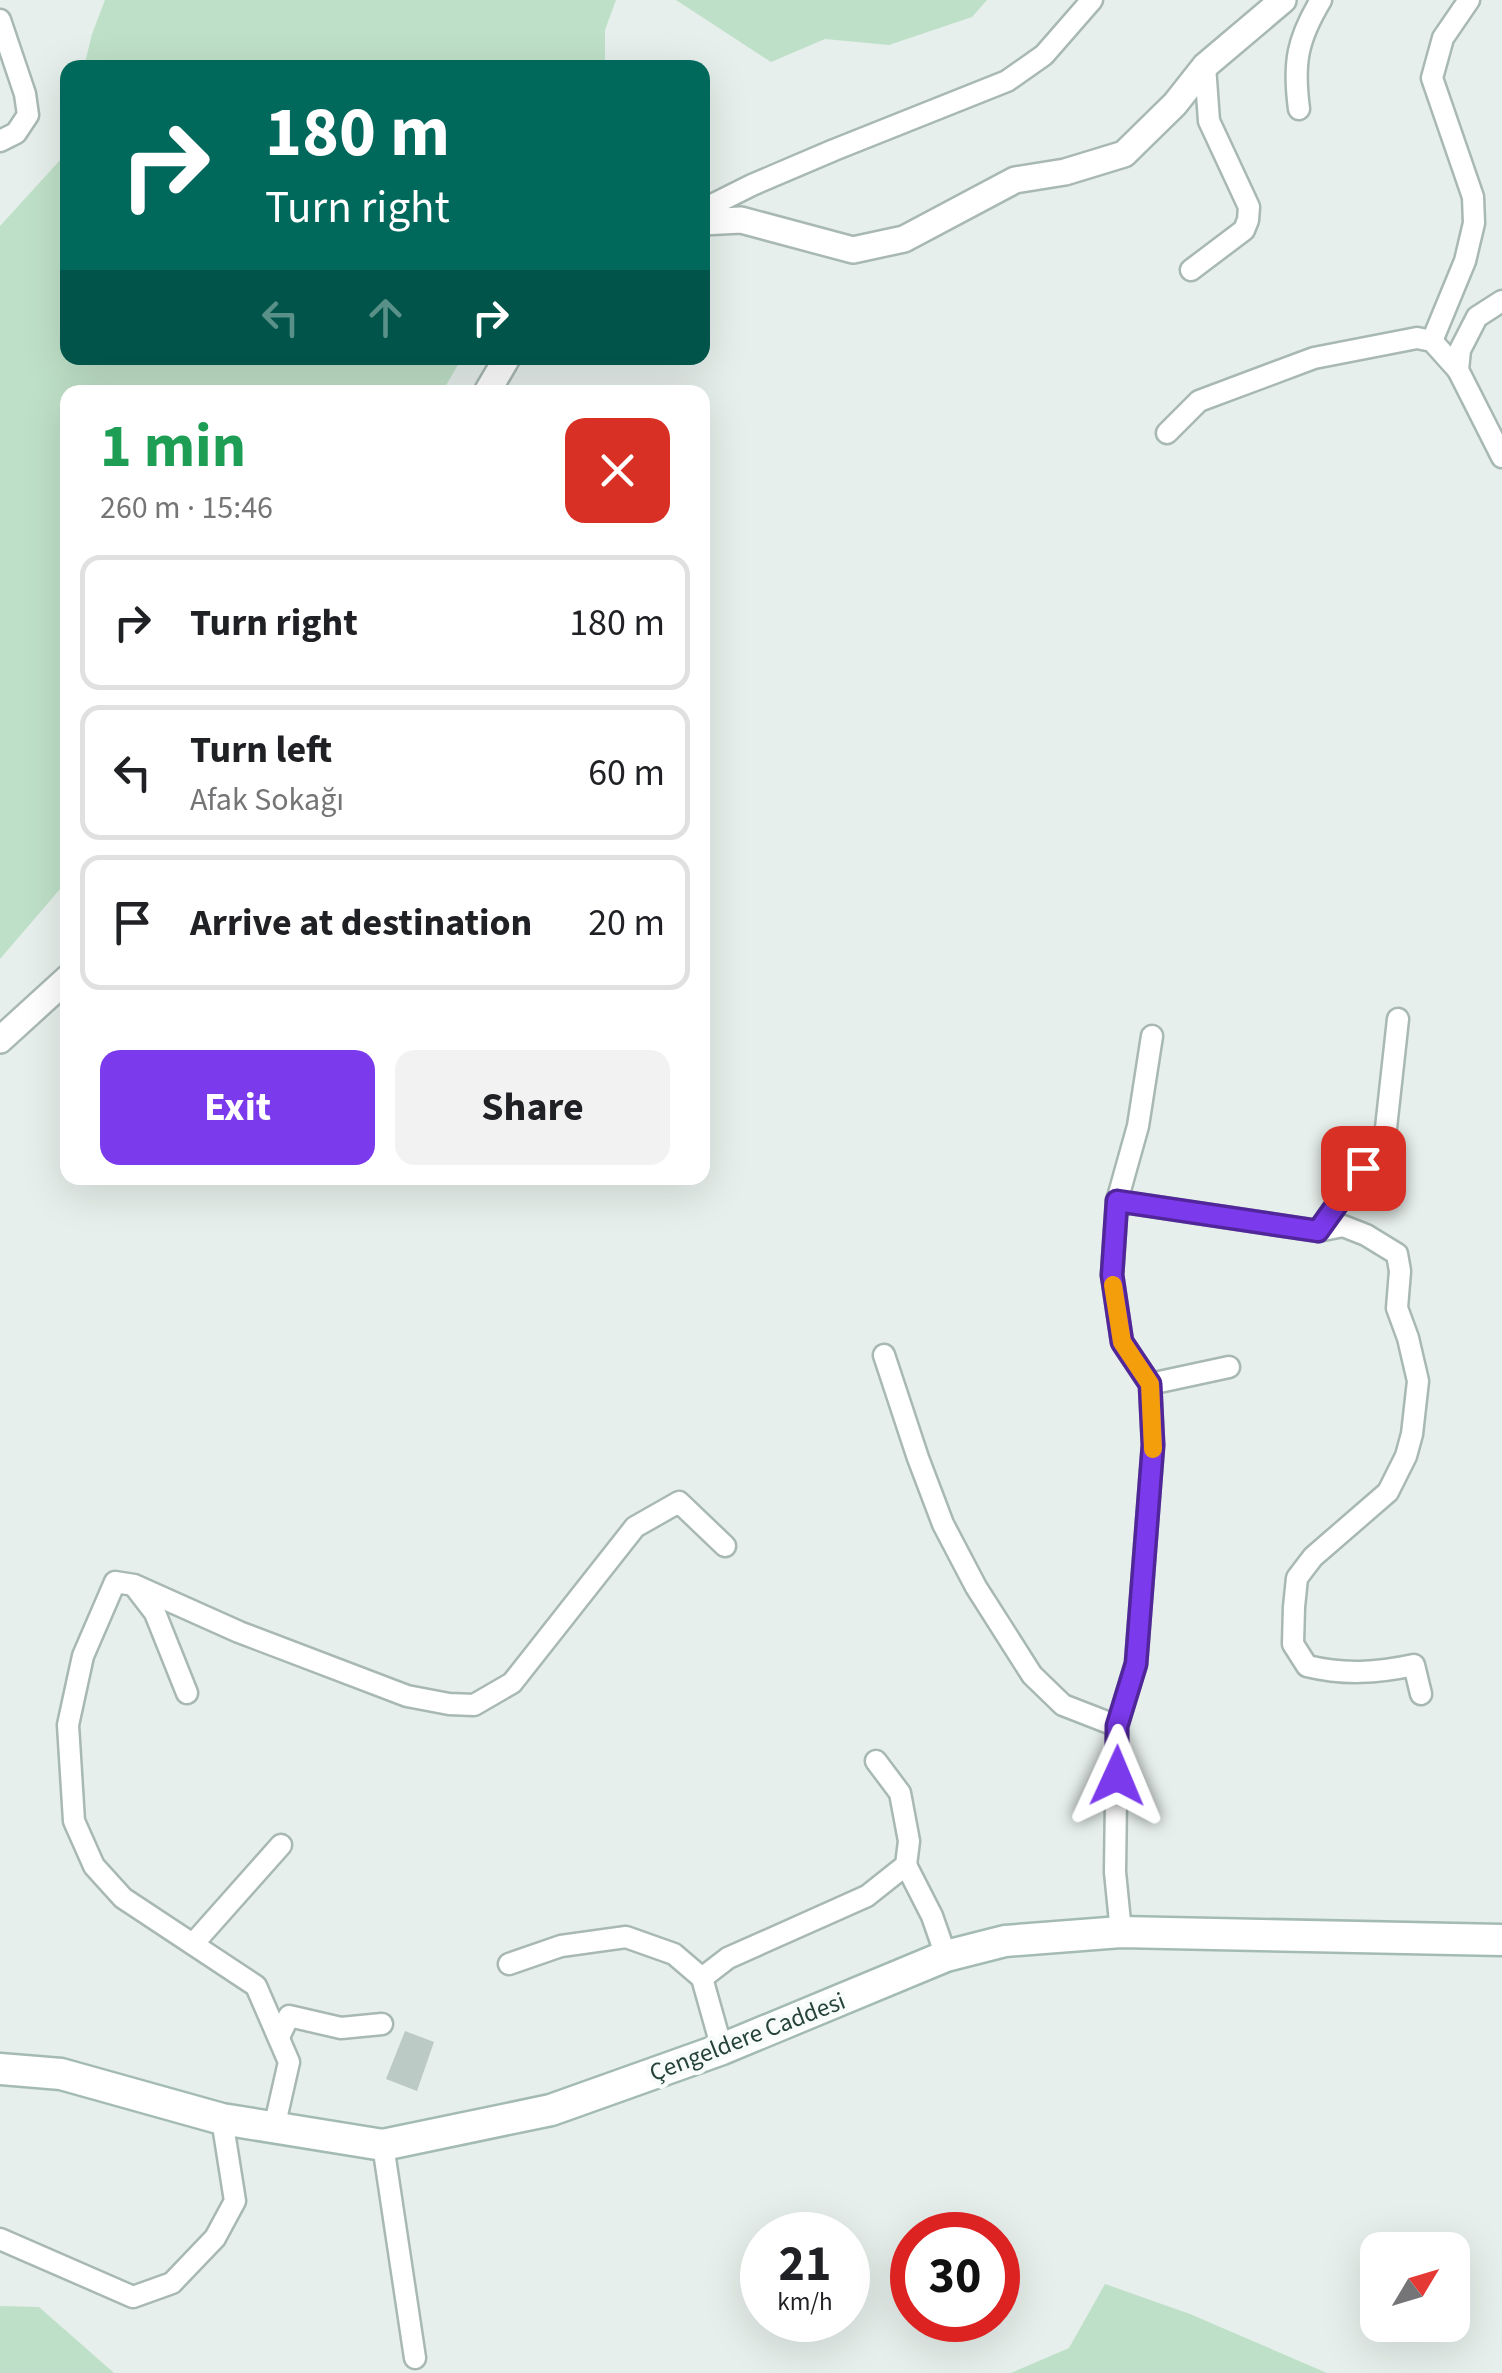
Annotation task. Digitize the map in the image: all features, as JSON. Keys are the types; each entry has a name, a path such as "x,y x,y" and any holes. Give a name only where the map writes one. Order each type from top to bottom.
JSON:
{"main road":[{"name":"Çengeldere Caddesi","path":"0,2069 60,2074 222,2119 382,2145 551,2110 722,2049 946,1956 1005,1941 1121,1932 1502,1940"}],"street":[{"path":"710,206 818,157 1007,81 1044,55 1092,0"},
{"path":"710,222 740,220 852,250 904,239 1015,180 1066,172 1124,154 1206,66 1283,0"},
{"path":"1298,109 1296,63 1305,26 1321,0"},
{"path":"1432,342 1465,261 1474,223 1473,197 1432,78 1443,38 1469,0"},
{"path":"0,20 8,69 25,94 28,115 16,132 0,140"},
{"path":"1191,270 1244,230 1249,207 1209,121 1206,66"},
{"path":"1458,370 1460,350 1477,317 1502,301"},
{"path":"1167,433 1199,401 1314,358 1417,338 1432,342 1458,370 1502,457"},
{"path":"0,1040 60,985"},
{"path":"1318,1231 1385,1137 1398,1019"},
{"path":"1121,1932 1115,1872 1117,1726 1136,1664 1153,1445 1150,1384 1122,1342 1112,1275 1117,1201 1138,1126 1152,1036"},
{"path":"1117,1201 1318,1231 1343,1226 1397,1254 1397,1308 1418,1381 1409,1445 1388,1492 1313,1557 1298,1578 1294,1644 1307,1666 1332,1672 1378,1672 1414,1665 1422,1694"},
{"path":"884,1355 943,1524 986,1601 1032,1674 1063,1704 1117,1726"},
{"path":"1150,1384 1230,1367"},
{"path":"274,2128 289,2062 256,1986 122,1898 94,1866 74,1821 68,1725 83,1656 115,1582 134,1585 239,1632 407,1696 474,1705 512,1683 635,1527 680,1502 725,1546"},
{"path":"134,1585 155,1613 187,1692"},
{"path":"876,1761 900,1793 909,1841 906,1865 932,1916 946,1956"},
{"path":"193,1944 282,1845"},
{"path":"702,1978 728,1958 868,1896 906,1865"},
{"path":"509,1964 562,1946 626,1936 674,1954 702,1978 722,2049"},
{"path":"278,2037 289,2016 341,2028 382,2024"},
{"path":"0,2239 133,2297 172,2283 215,2238 236,2201 222,2119"},
{"path":"382,2145 416,2358"}],"green space":[{"path":"105,0 616,0 605,30 605,60 86,60"},
{"path":"676,0 987,0 972,17 889,45 825,39 771,62"},
{"path":"60,160 60,365 458,365 446,385 60,385 60,889 0,959 0,226"},
{"path":"1105,2284 1190,2314 1327,2373 1011,2373 1069,2348"},
{"path":"0,2306 39,2307 114,2373 0,2373"}],"building":[{"path":"405,2031 434,2042 417,2091 386,2079"}],"slow traffic":[{"path":"1113,1285 1122,1342 1150,1384 1153,1449"}],"route":[{"path":"1117,1776 1117,1726 1136,1664 1153,1445 1150,1384 1122,1342 1112,1275 1117,1201 1318,1231 1363,1168"}]}
